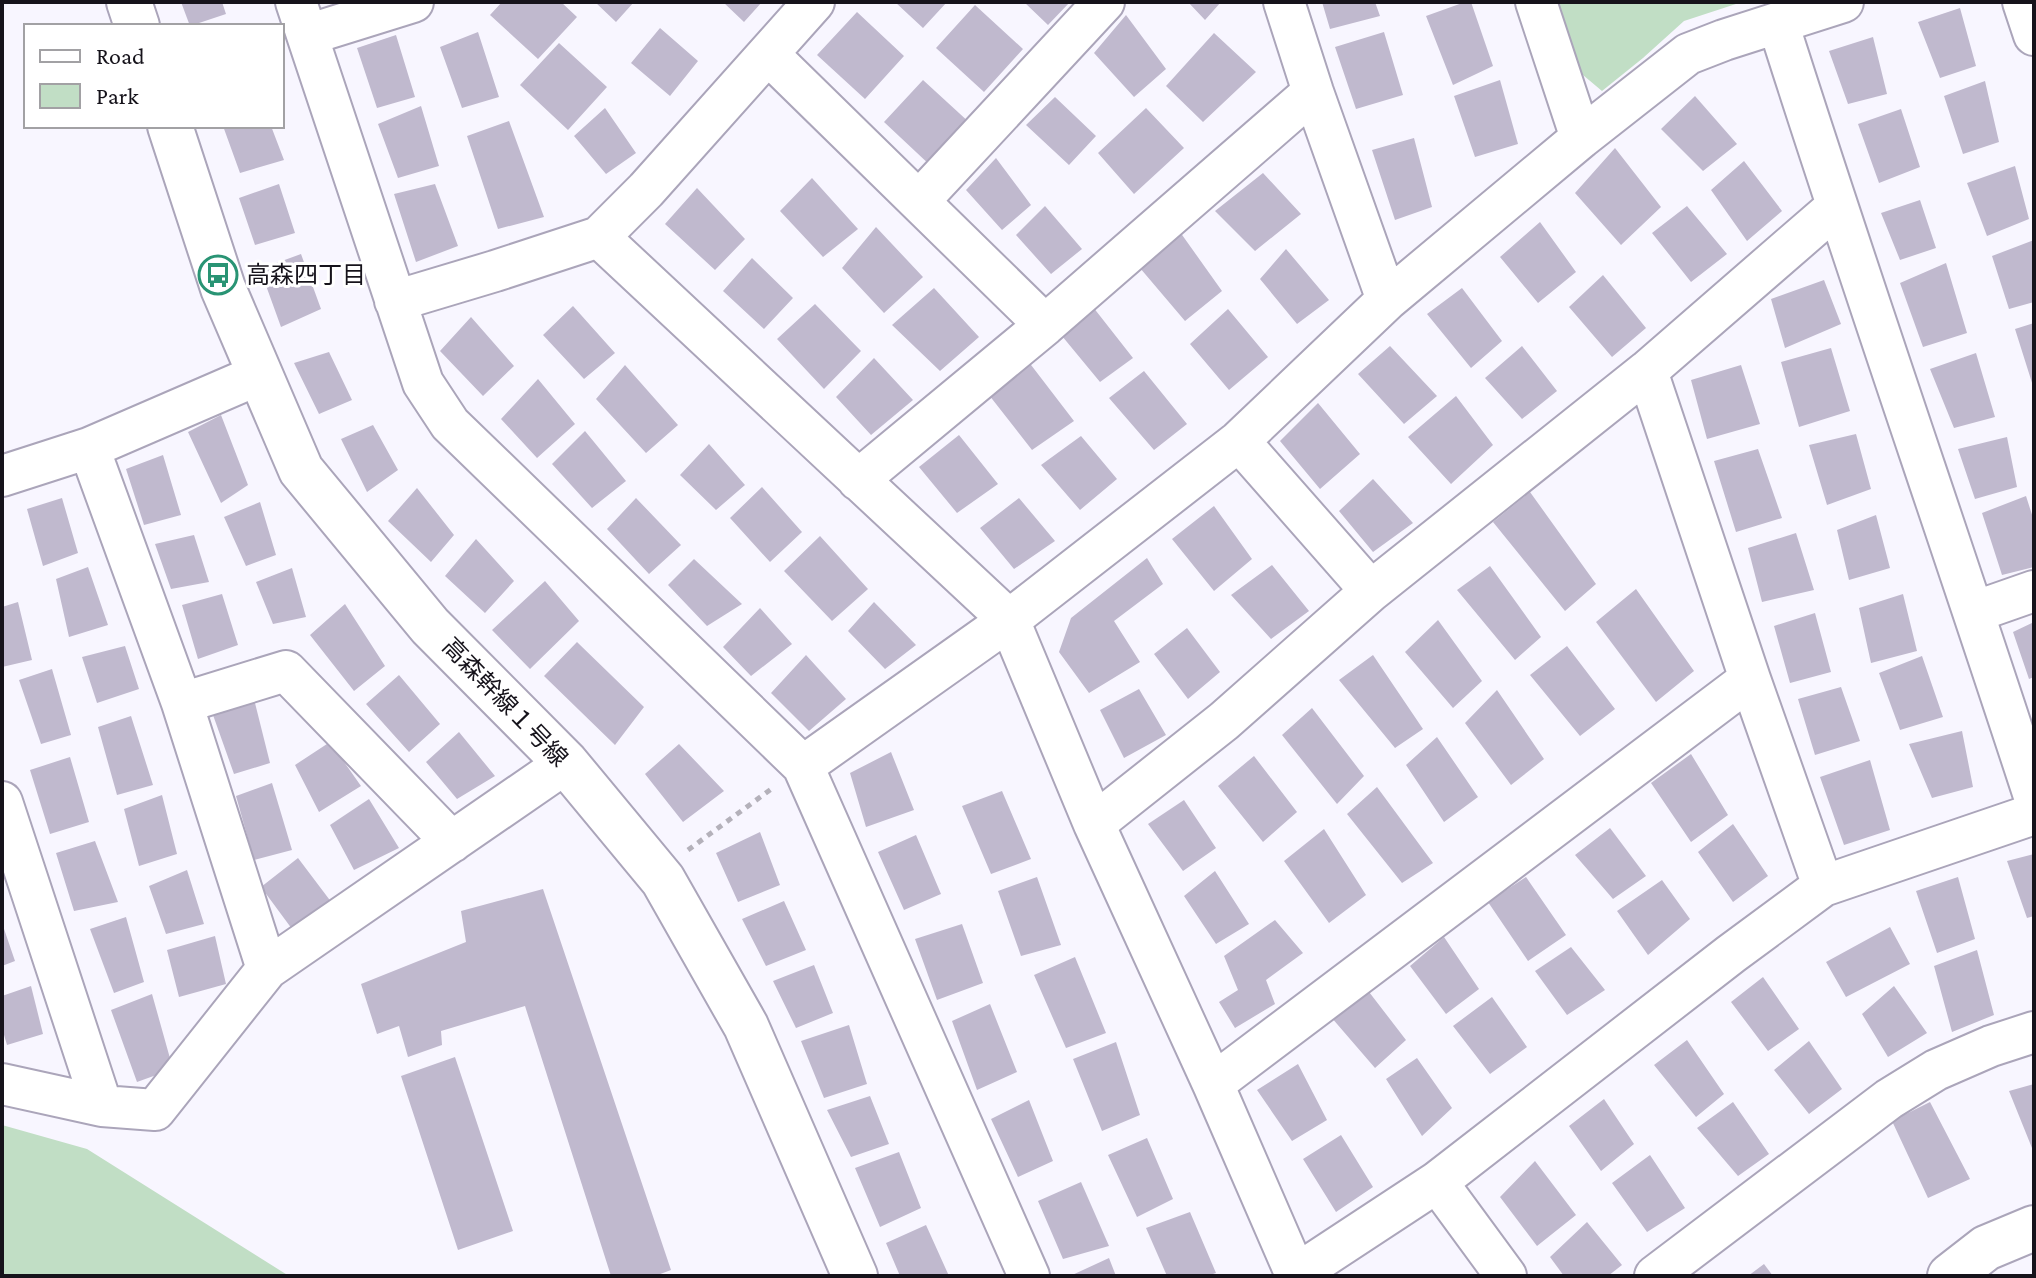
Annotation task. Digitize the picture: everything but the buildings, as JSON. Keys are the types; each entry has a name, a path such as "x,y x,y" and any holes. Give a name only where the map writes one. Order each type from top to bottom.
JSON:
{"street":[{"path":"129,2 136,24"},
{"path":"413,2 302,18 423,383 450,424 803,766 1029,1276"},
{"path":"395,301 599,237 646,190 814,2"},
{"path":"919,201 1104,2"},
{"path":"1284,2 1387,300"},
{"path":"1536,2 1581,138"},
{"path":"803,766 1009,620 1239,441 1387,300 1581,138 1688,54 1843,2"},
{"path":"2023,2 2034,35"},
{"path":"1778,23 1836,207 2034,796"},
{"path":"768,54 1045,325"},
{"path":"858,480 1045,325 1313,92"},
{"name":"高森幹線１号線","path":"171,128 223,288 301,470 430,626 566,763 663,880 752,1041 855,1276"},
{"path":"1094,824 1224,721 1371,591 1647,371 1836,207"},
{"path":"599,237 1009,620 1094,824 1213,1084 1295,1276 1437,1182 1823,886 2034,814"},
{"path":"1647,371 1823,886"},
{"path":"2,476 89,448 260,374"},
{"path":"1239,441 1371,591"},
{"path":"89,448 182,703 267,969"},
{"path":"1974,612 2034,591"},
{"path":"182,703 286,671 452,842"},
{"path":"1213,1084 1750,679"},
{"path":"2,1084 102,1106 155,1110 267,969 566,763"},
{"path":"2,802 102,1106"},
{"path":"1655,1276 1889,1099 1936,1070 1991,1046 2034,1032"},
{"path":"1437,1182 1506,1276"},
{"path":"1950,1276 1986,1248 2034,1228"}],"path":[{"path":"684,853 803,766"}],"green space":[{"path":"1556,2 1742,2 1684,21 1602,91 1577,70"},
{"path":"2,1125 87,1149 289,1276 2,1276"}],"place":[{"name":"高森四丁目","path":"218,275"}]}
